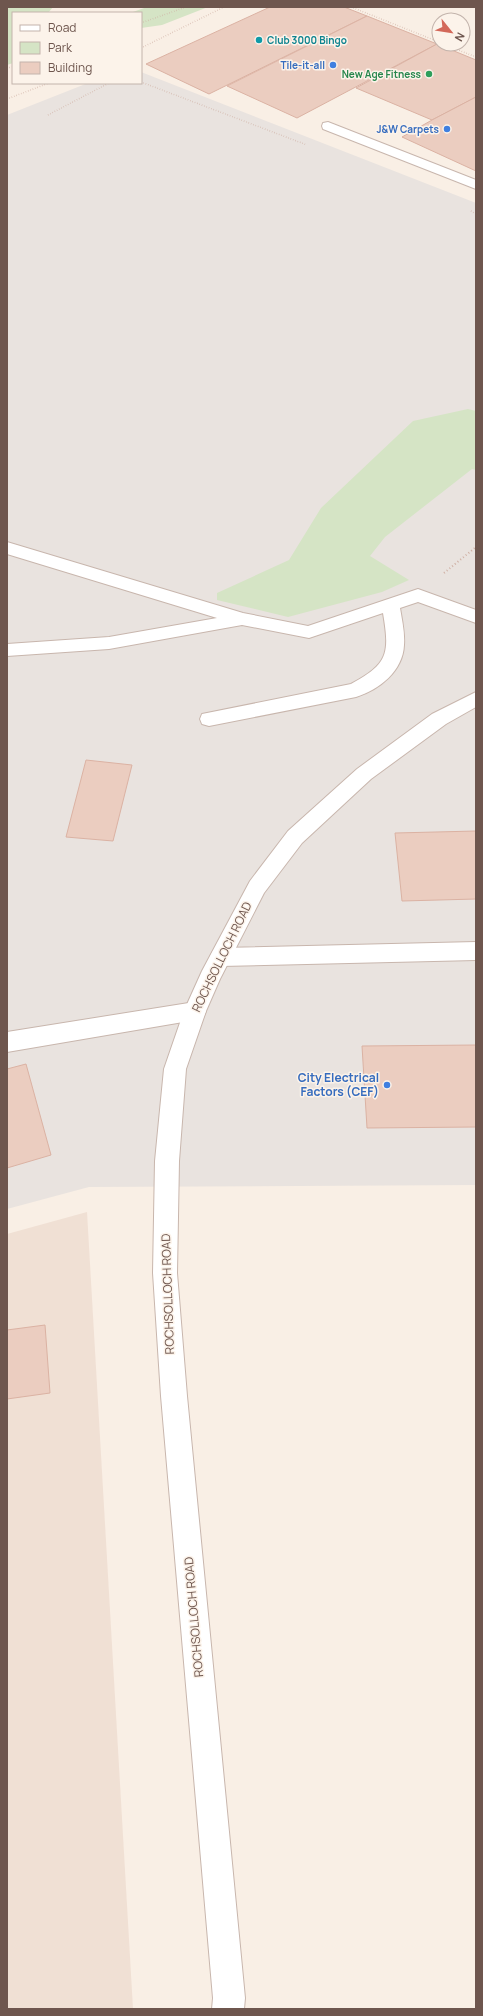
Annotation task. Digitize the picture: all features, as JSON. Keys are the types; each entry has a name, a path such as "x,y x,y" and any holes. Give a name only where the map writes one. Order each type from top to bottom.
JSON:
{"street":[{"path":"328,126 476,185"},
{"path":"7,548 242,619 309,632 418,595 476,617"},
{"path":"209,719 356,690 376,680 390,666 395,653 395,630 390,604"},
{"path":"7,650 109,643 242,619"},
{"name":"ROCHSOLLOCH ROAD","path":"228,2009 227,1975 174,1396 165,1273 167,1161 175,1069 195,1011 210,977 257,887 295,837 364,774 439,719 476,699"},
{"path":"221,957 476,951"},
{"path":"7,1042 195,1011"}],"path":[{"path":"142,23 186,7"},
{"path":"142,48 224,7"},
{"path":"351,7 431,39"},
{"path":"463,52 476,57"},
{"path":"7,99 46,84"},
{"path":"48,115 108,84"},
{"path":"418,595 476,547"}],"shaded area":[{"path":"142,72 476,203 476,1185 89,1187 7,1209 7,115 85,84 142,84"},
{"path":"87,1212 133,2009 7,2009 7,1234"}],"green space":[{"path":"7,7 53,7 49,12 12,12 12,63 7,65"},
{"path":"147,7 208,7 162,25 142,28 142,12 133,12"},
{"path":"468,409 476,411 476,470 472,469 385,537 370,556 409,580 382,592 288,617 217,600 217,593 289,560 321,508 413,421"}],"building":[{"name":"Club 3000 Bingo","path":"270,7 344,7 367,16 209,94 146,64"},
{"name":"Tile-it-all","path":"367,16 431,42 431,47 297,118 227,86"},
{"name":"New Age Fitness","path":"431,47 431,52 456,52 476,60 476,97 432,120 356,88"},
{"name":"J&W Carpets","path":"476,97 476,171 402,137 432,120"},
{"path":"86,760 132,765 113,841 66,837"},
{"path":"476,831 476,899 402,901 395,833"},
{"path":"476,1045 476,1127 367,1128 362,1046"},
{"path":"26,1064 51,1155 7,1168 7,1069"},
{"path":"45,1325 50,1393 7,1399 7,1330"}],"place":[{"name":"Club 3000 Bingo","path":"259,40"},
{"name":"Tile-it-all","path":"333,65"},
{"name":"New Age Fitness","path":"429,74"},
{"name":"J&W Carpets","path":"447,129"},
{"name":"City Electrical Factors (CEF)","path":"387,1085"}]}
